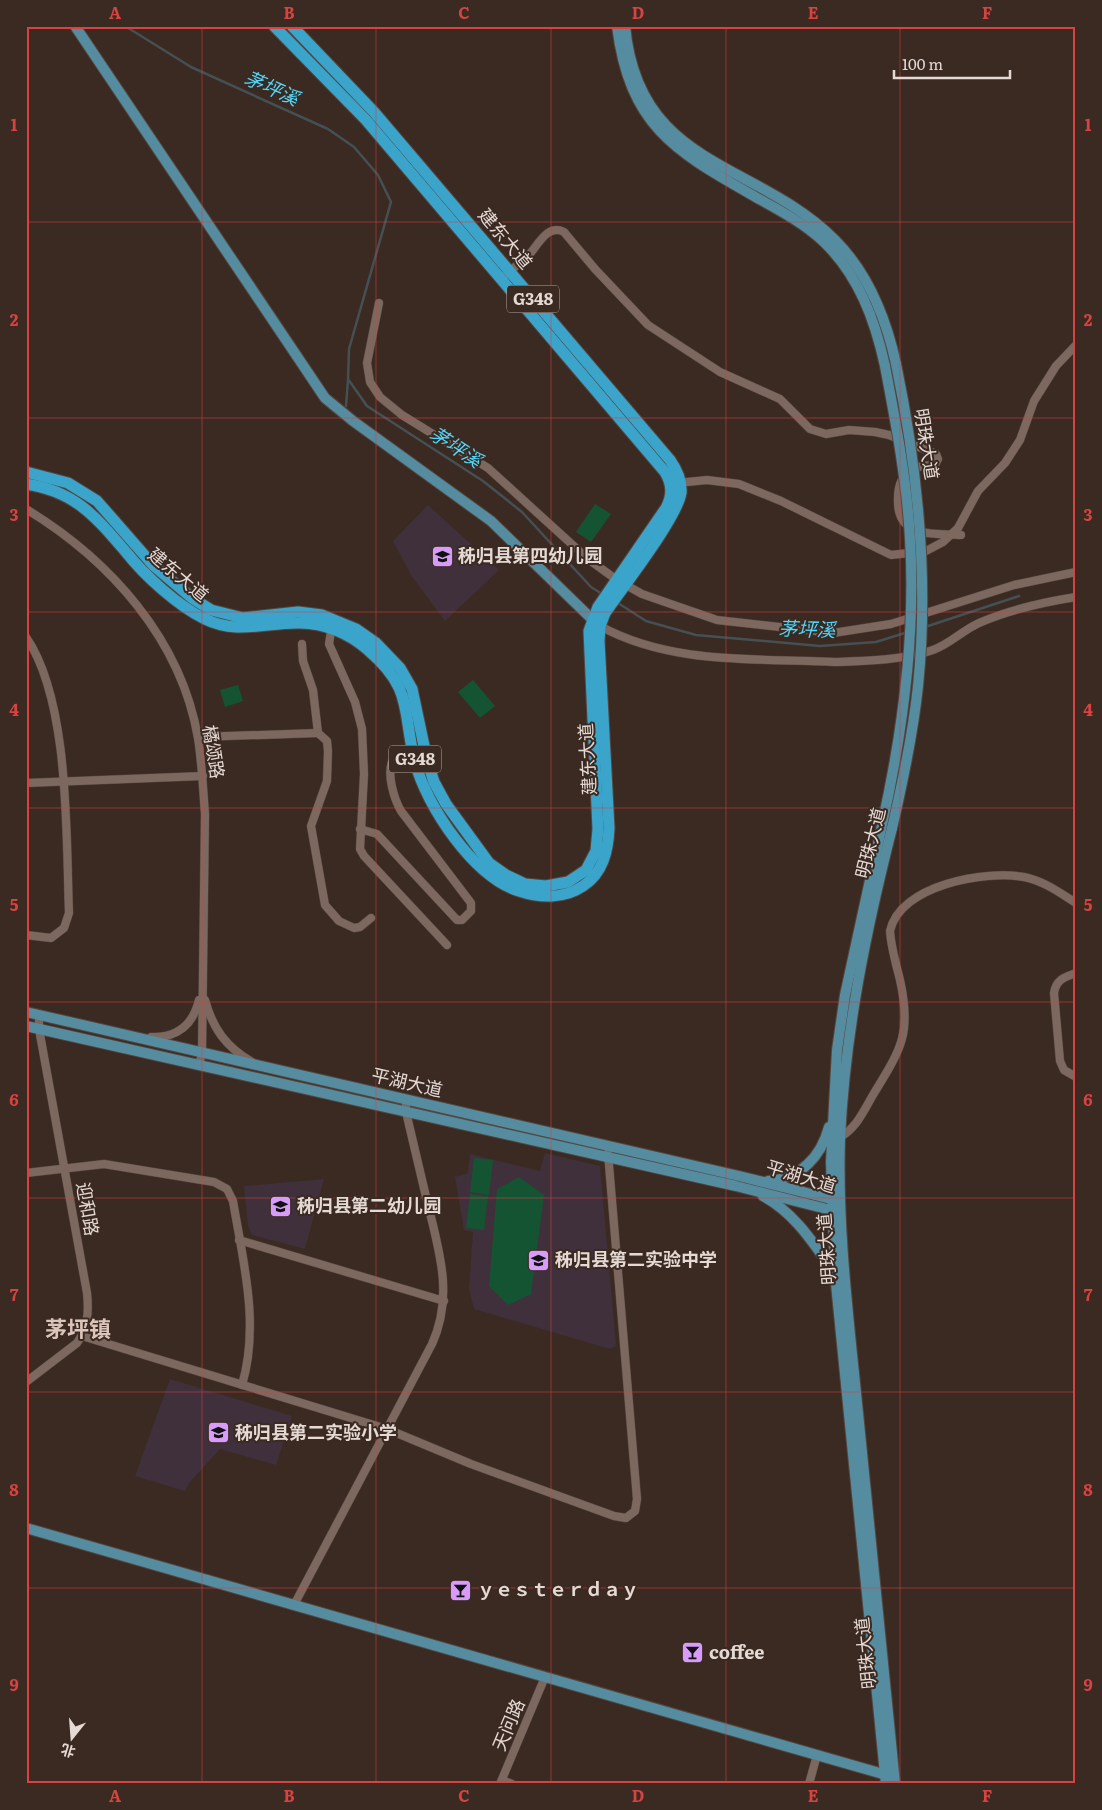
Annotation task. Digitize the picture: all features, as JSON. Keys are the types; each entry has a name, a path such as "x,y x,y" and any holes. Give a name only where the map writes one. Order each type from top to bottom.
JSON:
{"highway":[{"name":"建东大道","path":"274,26 366,120 505,275"},
{"name":"建东大道","path":"26,472 68,484 97,502 153,564 192,598 211,610 243,618 298,612 366,635 385,651 400,668 416,701 419,754 446,804 481,855 497,869 525,884 546,886 568,882 586,870 596,851 598,829 588,640 601,611 666,508 676,483 665,472 374,112 292,26"},
{"name":"建东大道","path":"28,484 63,494 89,510 144,572 185,607 206,620 243,628 299,623 333,624"}],"main road":[{"path":"75,26 325,398 353,421 492,521 596,623"},
{"name":"明珠大道","path":"617,26 625,70 634,94 664,137 684,154 782,212 823,242 840,260 865,300 890,365"},
{"name":"明珠大道","path":"625,26 630,57 638,79 648,101 670,130 700,154 801,212 835,239 854,261 869,285 881,311 890,365 916,484 921,540 922,596 921,655 915,714 845,995 832,1106 831,1199"},
{"name":"明珠大道","path":"887,827 854,1003 840,1137 835,1274 890,1780"},
{"name":"平湖大道","path":"26,1012 608,1146 836,1208"},
{"name":"平湖大道","path":"26,1026 608,1157 831,1199 836,1208"},
{"path":"738,1181 773,1180 789,1177 803,1169 816,1156 824,1141 832,1106"},
{"path":"738,1181 788,1214 804,1230 835,1274"},
{"name":"明珠大道","path":"836,1208 848,1311 890,1780"},
{"path":"26,1528 817,1755 890,1780"}],"street":[{"path":"505,275 532,251 541,238 553,231 560,230 567,234 626,303 648,325 720,372 780,399 810,429 826,434 849,430 875,432 933,452 938,456 936,463 915,468 902,480 898,496 900,514 906,525 917,532 961,535"},
{"path":"379,303 367,363 370,382 380,397 402,415 488,468 618,586 708,618 833,633 891,624 1014,585 1076,572"},
{"path":"676,483 707,480 723,481 753,489 891,555 926,551 943,542 958,528 978,491 1005,463 1020,440 1034,401 1056,366 1076,345"},
{"name":"橘颂路","path":"26,509 76,544 133,599 156,630 175,665 188,701 198,737 203,776 203,983 202,1052 199,1065"},
{"path":"596,623 646,646 685,654 857,661 924,653 939,648 970,627 990,618 1052,601 1076,597"},
{"path":"333,624 329,644 355,702 362,729 364,774 360,849 364,856 447,945"},
{"path":"26,637 42,669 50,697 61,753 64,782 68,919 64,928 51,938 26,936"},
{"path":"302,644 303,661 313,690 318,733 327,741 328,771 324,791 313,818 311,835 318,860 325,905 339,921 354,928 360,928 371,918"},
{"path":"198,737 318,733"},
{"path":"360,829 377,834 456,920 462,920 471,910 471,903 397,805 390,765 397,758 419,754"},
{"path":"26,783 203,776"},
{"path":"840,1137 852,1129 893,1063 903,1038 905,1004 890,930 894,919 901,910 925,894 951,882 992,875 1014,876 1036,881 1076,903"},
{"path":"1076,973 1057,982 1054,993 1060,1061 1064,1070 1076,1077"},
{"path":"132,1036 161,1038 185,1028 197,1008 203,983"},
{"path":"203,983 208,1010 219,1035 239,1054 258,1066"},
{"name":"迎和路","path":"26,1382 71,1350 82,1336 88,1318 87,1300 39,1029 39,1015"},
{"path":"294,1605 436,1335 444,1301 441,1259 406,1112 406,1100"},
{"path":"82,1336 387,1429 472,1464 614,1516 626,1518 635,1511 637,1499 608,1146"},
{"path":"26,1173 64,1168 114,1165 221,1185 231,1194 250,1307 248,1360 242,1385"},
{"path":"240,1240 444,1301"},
{"name":"天问路","path":"501,1782 545,1677"},
{"path":"809,1784 817,1755"},
{"path":"501,1782 512,1784"}],"shaded area":[{"name":"秭归县第四幼儿园","path":"428,505 499,570 445,621 411,575 393,541"},
{"name":"秭归县第二实验中学","path":"545,1153 600,1166 616,1346 610,1349 474,1309 469,1289 473,1232 464,1230 455,1177 468,1173 470,1154 540,1171"},
{"name":"秭归县第二幼儿园","path":"324,1179 305,1249 252,1235 248,1226 244,1186"},
{"name":"秭归县第二实验小学","path":"170,1379 292,1416 276,1465 220,1449 189,1483 185,1491 135,1476"}],"green space":[{"path":"595,504 611,514 591,542 576,532"},
{"path":"473,680 495,706 480,718 458,692"},
{"path":"238,685 243,701 225,707 220,690"},
{"path":"474,1158 493,1160 489,1195 470,1192"},
{"path":"519,1177 544,1195 531,1294 508,1305 489,1286 497,1189"},
{"path":"470,1194 488,1196 484,1230 466,1228"}],"waterway":[{"name":"茅坪溪","path":"125,26 191,67 328,129 354,147 378,175 391,202 349,349 348,379 367,406 483,481 522,512 591,587 602,594"},
{"path":"346,406 348,380"},
{"name":"茅坪溪","path":"925,627 1019,596"},
{"name":"茅坪溪","path":"618,603 646,621 696,635 820,646 876,642 908,632"}],"place":[{"name":"秭归县第四幼儿园","path":"442,556"},
{"name":"秭归县第二幼儿园","path":"281,1206"},
{"name":"秭归县第二实验中学","path":"539,1260"},
{"name":"秭归县第二实验小学","path":"219,1433"},
{"name":"ｙｅｓｔｅｒｄａｙ","path":"461,1590"},
{"name":"coffee","path":"693,1653"}],"district":[{"name":"茅坪镇","path":"78,1329"}]}
